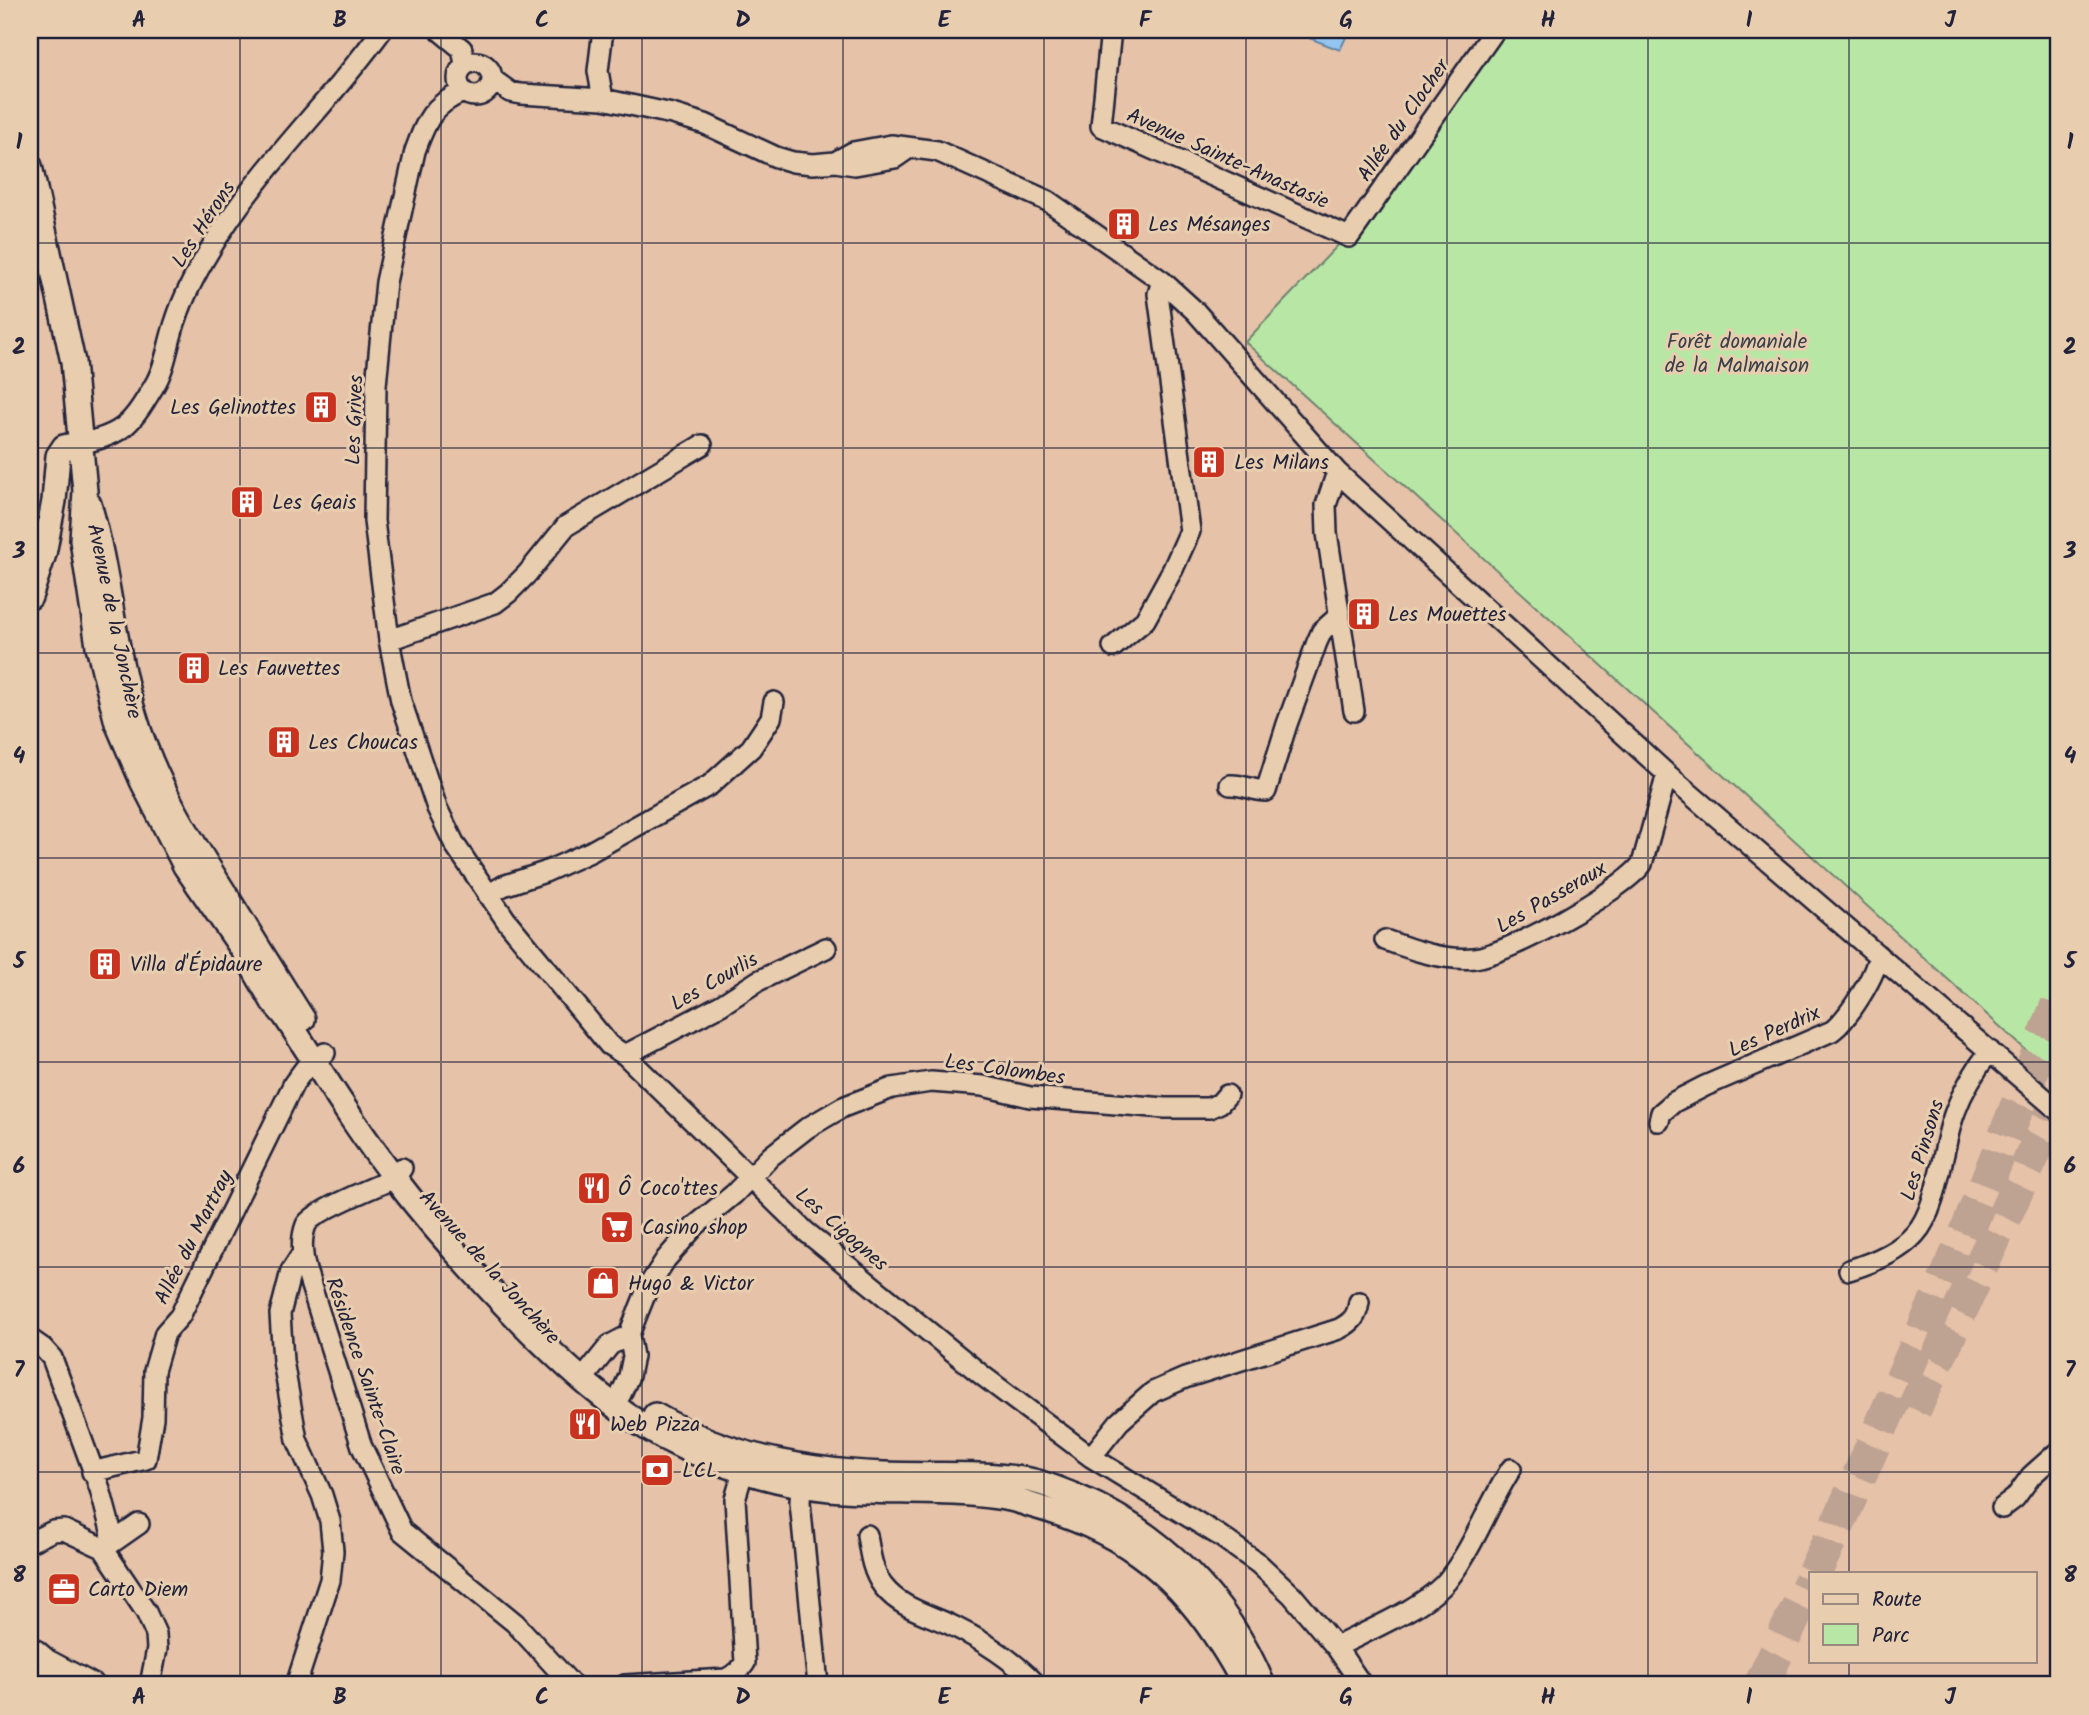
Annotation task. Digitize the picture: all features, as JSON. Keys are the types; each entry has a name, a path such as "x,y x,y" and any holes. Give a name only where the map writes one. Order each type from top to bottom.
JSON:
{"street":[{"name":"Les Hérons","path":"82,443 102,439 133,420 158,379 180,309 212,246 282,151 363,57 382,30"},
{"path":"439,30 459,44 465,55 465,64"},
{"path":"603,30 598,71 603,99"},
{"name":"Avenue Sainte-Anastasie","path":"1111,30 1101,126 1349,237"},
{"name":"Allée du Clocher","path":"1349,237 1490,31"},
{"path":"477,61 488,68 492,79 491,86 482,95 463,92 457,81 465,64 477,61"},
{"path":"492,79 510,92 603,99 705,124 776,157 793,162 835,162 853,152 891,145 937,151 1048,201 1162,281 1195,311 1337,472 1667,774 2059,1111"},
{"name":"Les Grives","path":"455,845 437,808 401,701 389,640 374,521 376,385 386,282 415,152 422,132 439,105 463,92"},
{"name":"Avenue de la Jonchère","path":"30,166 73,362 85,491 82,540 98,646 117,723 142,781 185,866 243,950 273,1002 320,1057 398,1173 472,1272 552,1353 587,1376 664,1437 698,1455 801,1476 828,1489 981,1494 1009,1498 1060,1513 1115,1537 1184,1593 1226,1652 1244,1685"},
{"path":"1113,648 1145,620 1190,531 1158,294 1162,281"},
{"path":"30,597 44,554 54,501 58,456 64,447 82,443"},
{"path":"389,640 495,603 527,574 566,526 702,445"},
{"path":"1337,472 1326,505 1327,533 1354,710"},
{"path":"1230,785 1266,791 1317,642 1322,631 1340,615"},
{"path":"488,895 502,886 545,872 590,852 710,785 751,748 771,718 774,702"},
{"name":"Les Passeraux","path":"1385,940 1454,958 1488,957 1602,897 1635,873 1642,864 1667,774"},
{"name":"Les Cigognes","path":"455,845 488,895 609,1045 625,1055 805,1231 983,1376 1091,1457 1220,1536 1259,1564 1292,1595 1336,1647 1362,1685"},
{"name":"Les Courlis","path":"625,1055 710,1011 758,981 826,948"},
{"name":"Les Perdrix","path":"1659,1121 1661,1113 1667,1108 1705,1086 1832,1031 1842,1024 1874,972 1878,955"},
{"name":"Les Pinsons","path":"1849,1270 1894,1251 1915,1234 1927,1214 1955,1112 1990,1051"},
{"name":"Allée du Martray","path":"92,1472 146,1459 153,1418 154,1371 165,1333 180,1316 295,1083 306,1067 320,1057"},
{"name":"Les Colombes","path":"617,1400 629,1376 633,1356 629,1335 649,1285 666,1259 695,1226 734,1194 780,1149 822,1118 860,1100 907,1085 945,1082 984,1086 1030,1097 1165,1108 1209,1108 1220,1103 1227,1095"},
{"name":"Résidence Sainte-Claire","path":"296,1685 330,1580 333,1550 330,1521 323,1495 297,1440 283,1361 280,1314 291,1271 302,1254 307,1223 319,1213 398,1173"},
{"name":"Résidence Sainte-Claire","path":"302,1254 362,1447 402,1531 515,1623 572,1685"},
{"path":"1091,1457 1119,1422 1153,1392 1185,1378 1339,1329 1352,1322 1358,1313 1359,1302"},
{"path":"587,1376 610,1345 629,1335"},
{"path":"30,1339 52,1359 100,1489 112,1534 106,1546"},
{"path":"2002,1508 2015,1498 2031,1476 2059,1451"},
{"path":"625,1685 726,1679 738,1672 745,1663 735,1499 746,1463"},
{"path":"1336,1647 1422,1600 1445,1583 1477,1535 1511,1469"},
{"name":"Avenue de la Jonchère","path":"801,1476 854,1472 1026,1479 1091,1502 1125,1520 1163,1546 1189,1570 1233,1626 1263,1685"},
{"path":"801,1476 800,1502 818,1685"},
{"path":"106,1546 139,1524"},
{"path":"30,1542 52,1531 64,1530 106,1546 146,1612 156,1634 157,1649 150,1685"},
{"path":"867,1535 872,1567 883,1586 904,1606 954,1626 988,1644 1037,1685"},
{"path":"30,1645 48,1660 95,1685"},
{"path":"39,1685 47,1670 48,1660"}],"green space":[{"name":"Forêt domaniale de la Malmaison","path":"1506,30 2059,30 2059,1080 1245,342 1341,242"}],"water":[{"path":"1312,30 1334,30 1347,35 1340,50 1309,38"}],"tunnel":[{"path":"1814,1572 1967,1232 2059,1002"},
{"path":"1914,1409 2059,1099"},
{"path":"1761,1685 1809,1585"}],"place":[{"name":"Les Mésanges","path":"1124,224"},
{"name":"Les Gelinottes","path":"321,407"},
{"name":"Les Milans","path":"1209,462"},
{"name":"Les Geais","path":"247,502"},
{"name":"Les Mouettes","path":"1364,614"},
{"name":"Les Fauvettes","path":"194,668"},
{"name":"Les Choucas","path":"284,742"},
{"name":"Villa d'Épidaure","path":"105,964"},
{"name":"Ô Coco'ttes","path":"594,1188"},
{"name":"Casino shop","path":"617,1227"},
{"name":"Hugo & Victor","path":"603,1283"},
{"name":"Web Pizza","path":"585,1424"},
{"name":"LCL","path":"657,1470"},
{"name":"Carto Diem","path":"64,1589"}]}
